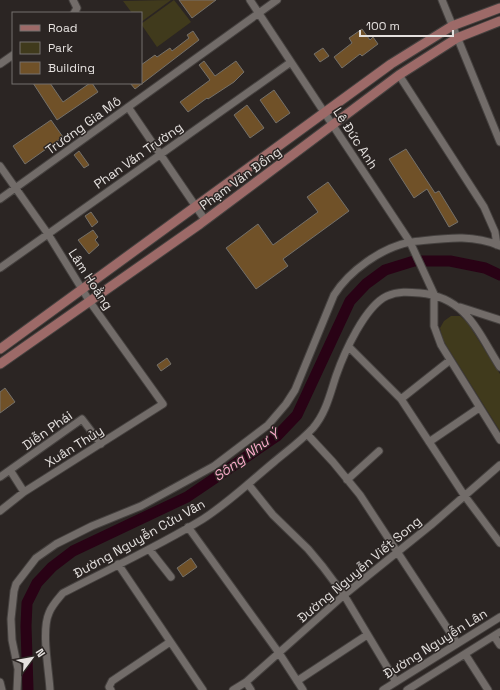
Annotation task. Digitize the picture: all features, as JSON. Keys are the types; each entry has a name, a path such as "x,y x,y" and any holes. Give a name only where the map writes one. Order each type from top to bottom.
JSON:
{"main road":[{"name":"Phạm Văn Đồng","path":"0,349 391,64 452,26 500,8"},
{"name":"Phạm Văn Đồng","path":"0,364 205,220 333,126 399,75 457,38 500,21"}],"street":[{"path":"73,0 77,8 75,12"},
{"name":"Lê Đức Anh","path":"250,0 410,242 434,294 434,326 438,340 449,361 500,440"},
{"name":"Trương Gia Mô","path":"0,199 277,0"},
{"path":"442,0 500,142"},
{"path":"498,0 500,4"},
{"path":"0,64 12,56"},
{"name":"Phan Văn Trường","path":"0,268 291,62"},
{"path":"399,75 484,206 493,227 498,245"},
{"path":"128,107 205,220"},
{"name":"Lâm Hoằng","path":"0,166 48,234 90,302 163,404"},
{"path":"17,690 18,669 12,640 11,619 14,591 16,584 36,558 56,544 92,526 141,506 214,466 268,425 286,404 295,390 330,303 341,284 372,259 410,242 461,237 476,239 498,245"},
{"name":"Đường Nguyễn Cửu Vân","path":"50,690 46,642 48,614 53,604 63,593 149,549 203,519 248,484 314,427 328,405 336,375 365,315 375,302 388,296 406,291 434,294"},
{"path":"434,294 460,307 500,320"},
{"path":"460,307 471,320 500,367"},
{"path":"349,348 402,399 464,495 500,543"},
{"path":"402,399 449,361"},
{"name":"Xuân Thủy","path":"0,511 24,492 163,404"},
{"path":"429,442 479,408"},
{"name":"Diễn Phái","path":"0,477 82,419 101,444"},
{"path":"306,434 360,495 457,643"},
{"path":"347,480 380,451"},
{"name":"Đường Nguyễn Viết Song","path":"233,690 246,682 344,595 431,525 500,464"},
{"path":"10,470 24,492"},
{"path":"248,484 273,515 308,549 344,595 396,682"},
{"path":"188,527 279,653 303,690"},
{"path":"149,549 170,576"},
{"path":"118,564 203,690"},
{"name":"Đường Nguyễn Lân","path":"383,690 500,617"},
{"path":"497,634 500,646"},
{"name":"Đường Nguyễn Lân","path":"407,690 497,634"},
{"path":"297,681 367,635"},
{"path":"107,689 112,681 170,642"},
{"path":"465,654 488,690"},
{"path":"0,682 2,690"},
{"path":"246,682 251,690"}],"green space":[{"path":"171,0 142,21 142,12 131,12 123,1"},
{"path":"174,0 191,22 157,47 142,23"},
{"path":"451,316 460,316 467,322 500,374 500,431 443,340 440,328 444,321"}],"building":[{"path":"179,0 216,0 192,18"},
{"path":"362,29 370,40 373,37 378,44 362,56 360,54 342,68 334,57 352,43 349,38"},
{"path":"193,31 199,40 142,84 142,64 155,55 157,57 170,48 172,51 189,38 187,35"},
{"path":"323,48 329,56 320,62 314,54"},
{"path":"204,61 215,76 236,61 244,72 234,82 208,99 207,98 188,112 180,102 210,80 199,65"},
{"path":"34,84 51,84 63,102 89,84 93,84 98,92 57,120"},
{"path":"131,84 142,84 135,89"},
{"path":"274,90 290,113 276,123 260,100"},
{"path":"247,105 264,128 250,138 234,115"},
{"path":"51,120 63,137 25,164 13,146"},
{"path":"406,149 435,193 439,191 458,222 449,227 427,189 414,198 389,159"},
{"path":"79,151 89,165 84,168 74,155"},
{"path":"328,182 349,211 283,259 288,266 256,289 226,248 258,224 273,245 318,212 307,197"},
{"path":"91,212 98,222 92,227 85,216"},
{"path":"93,230 98,237 95,240 99,245 89,254 78,240"},
{"path":"167,358 171,364 161,371 157,365"},
{"path":"5,388 15,402 0,413 0,392"},
{"path":"191,558 197,567 183,577 177,568"}],"waterway":[{"name":"Sông Như Ý","path":"28,690 26,626 27,603 37,583 52,567 73,551 187,497 277,436 297,415 350,301 366,284 385,270 414,261 450,261 485,268 500,275"}]}
